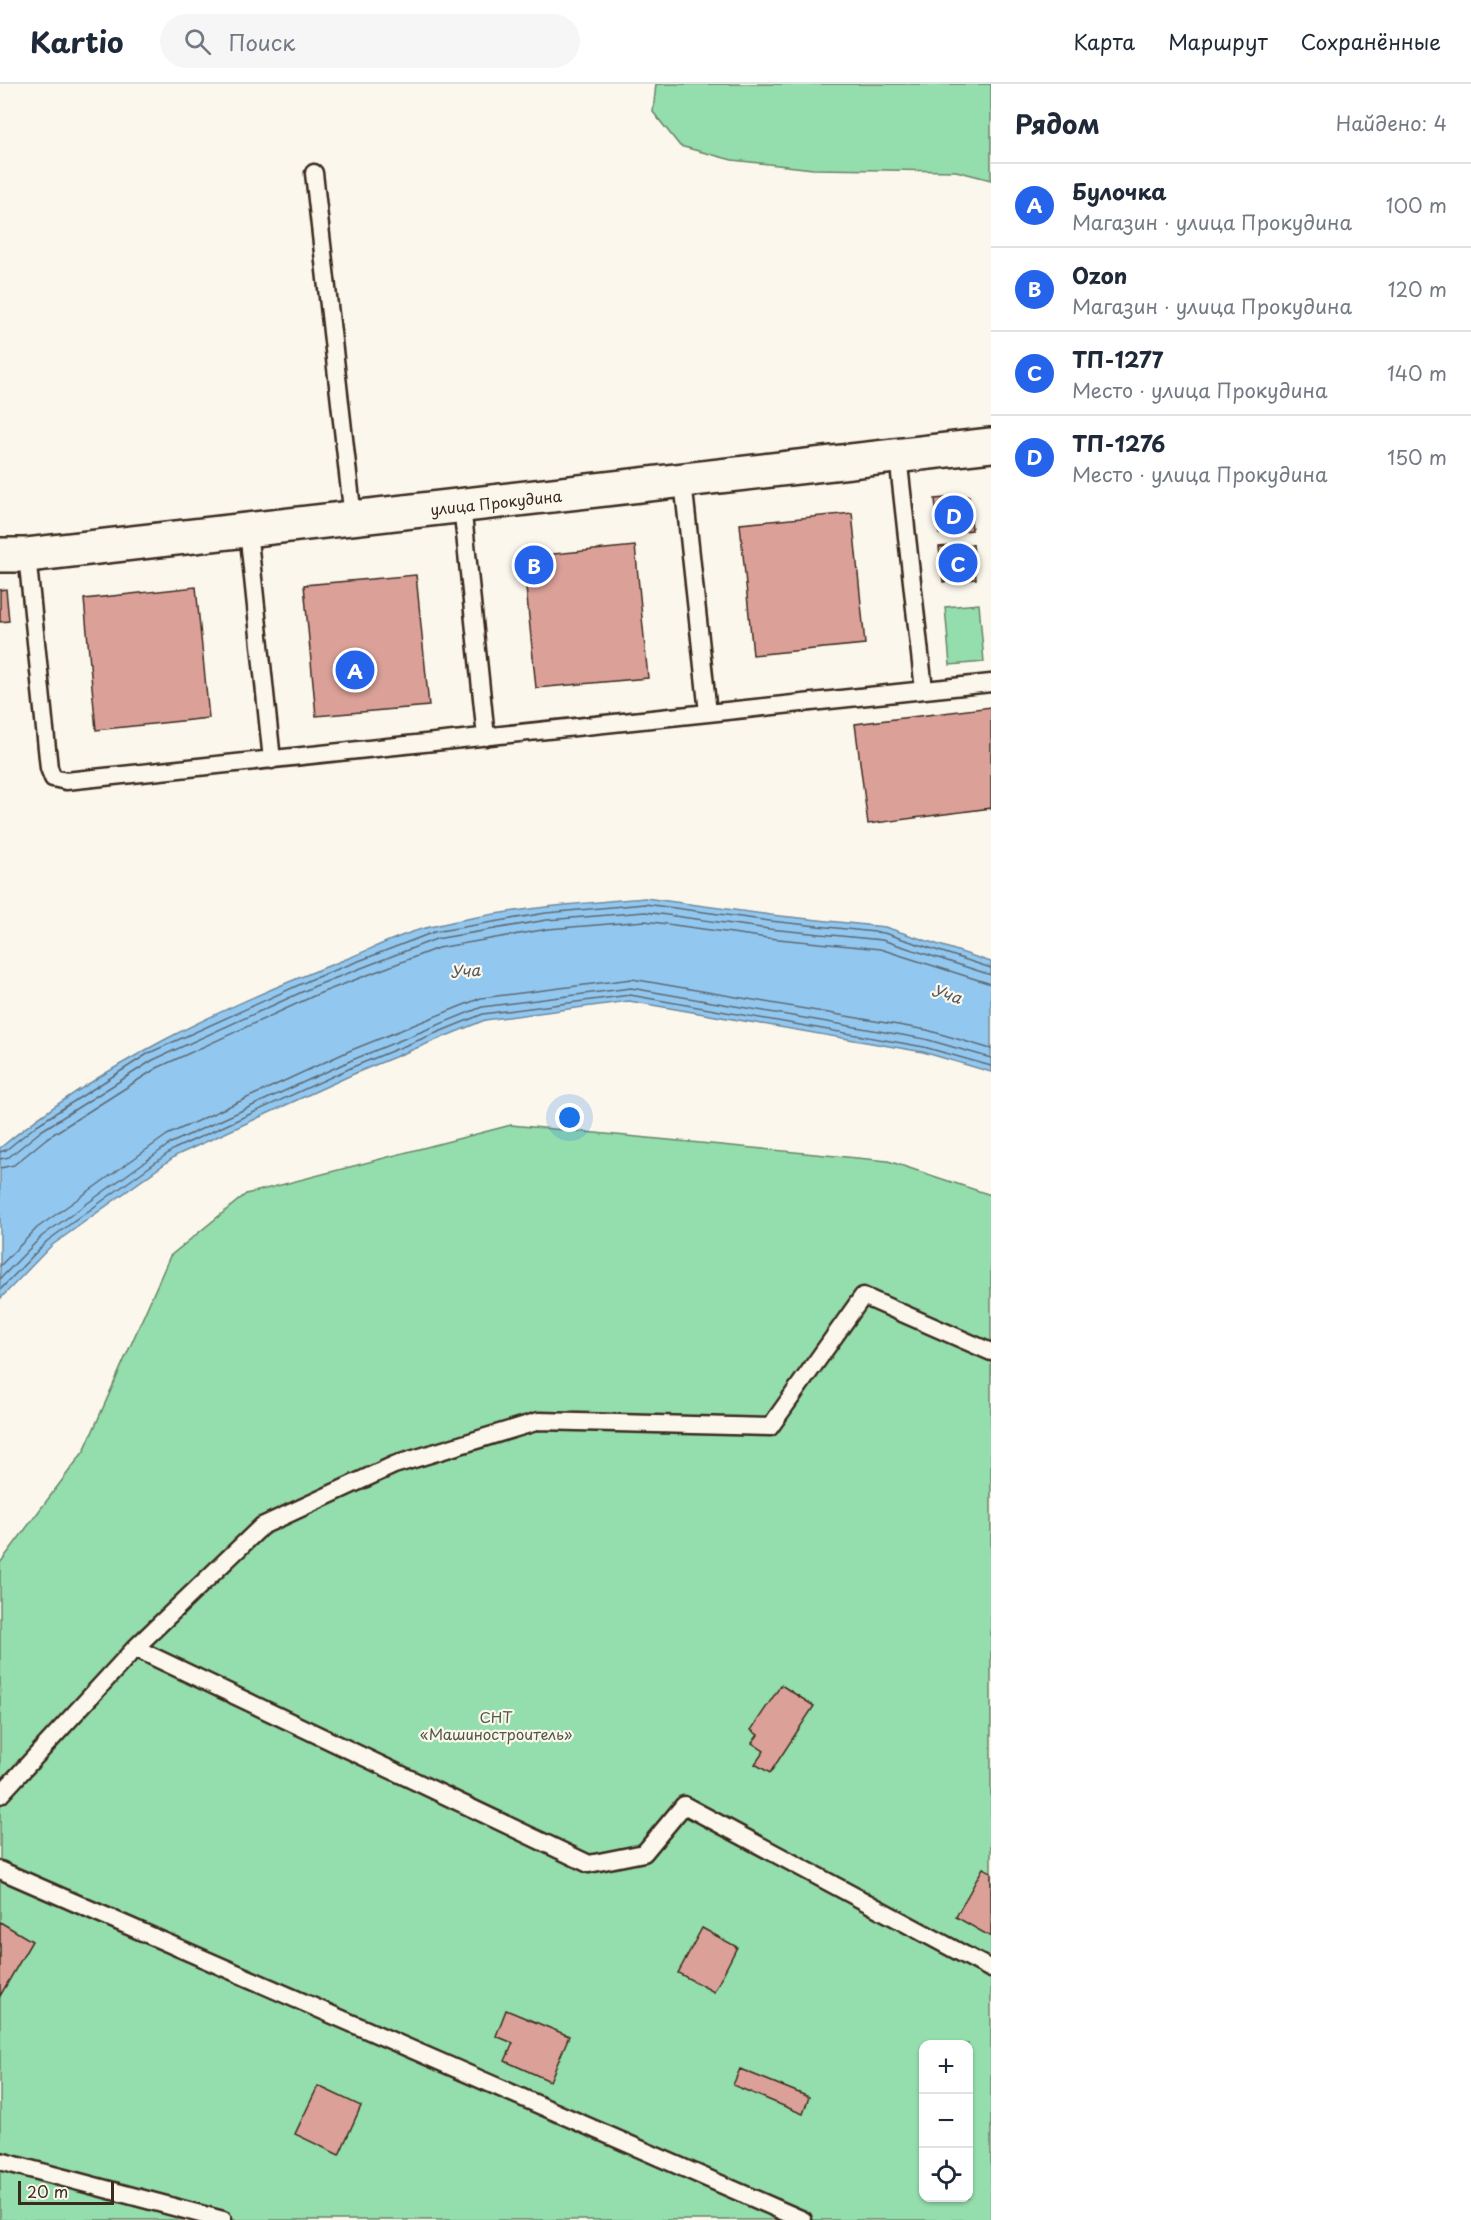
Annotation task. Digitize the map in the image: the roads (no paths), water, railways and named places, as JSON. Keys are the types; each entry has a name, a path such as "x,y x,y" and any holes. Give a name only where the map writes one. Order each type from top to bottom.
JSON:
{"street":[{"name":"улица Прокудина","path":"14,555 991,445"}],"lane":[{"path":"314,173 353,518"},
{"path":"898,456 924,690"},
{"path":"683,481 708,713"},
{"path":"462,506 486,737"},
{"path":"248,530 272,760"},
{"path":"14,555 48,768 53,778 66,781 991,683"},
{"path":"0,1795 135,1648 262,1526 394,1466 538,1421 770,1428 863,1296 991,1352"},
{"path":"135,1648 589,1864 644,1853 684,1805 991,1970"},
{"path":"0,1870 803,2220"},
{"path":"0,2161 223,2220"}],"water":[{"name":"Уча","path":"645,898 885,927 991,962 991,1072 923,1052 629,1001 485,1020 358,1072 177,1155 51,1246 0,1299 0,1148 39,1117 80,1089 211,1016 412,932 460,920 513,911"}],"place":[{"name":"ТП-1276","path":"954,515"},
{"name":"ТП-1277","path":"958,563"},
{"name":"Ozon","path":"534,565"},
{"name":"Булочка","path":"355,670"}],"park label":[{"name":"СНТ «Машиностроитель»","path":"496,1724"}]}
